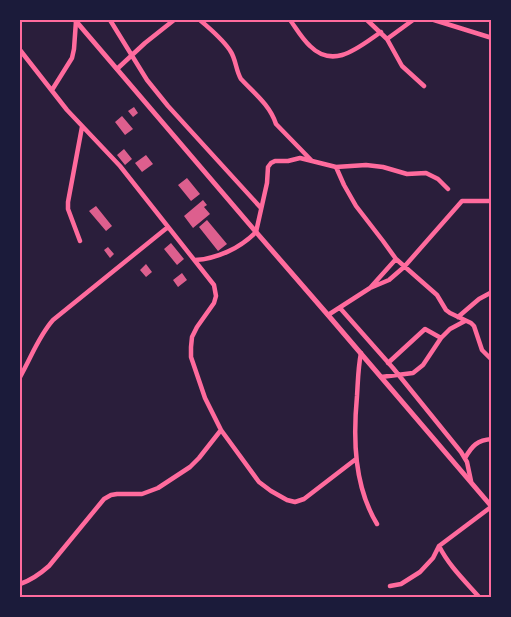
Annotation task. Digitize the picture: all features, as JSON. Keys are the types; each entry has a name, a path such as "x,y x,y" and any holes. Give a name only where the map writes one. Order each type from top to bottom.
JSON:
{"street":[{"path":"77,20 491,507 439,546 433,558 420,572 401,584 390,586"},
{"path":"52,90 72,58 77,20"},
{"path":"110,20 147,80 261,208"},
{"path":"117,69 173,20"},
{"path":"200,20 231,52 238,75 264,103 276,124 314,162"},
{"path":"290,20 312,48 327,56 343,56 381,32"},
{"path":"368,20 387,39 402,66 424,86"},
{"path":"387,39 413,20"},
{"path":"435,20 492,38"},
{"path":"20,50 67,110 120,166 214,285 216,296 214,303 192,337 191,357 205,398 221,430 259,482 287,500 295,502 304,499 356,459"},
{"path":"80,241 68,209 68,202 82,127"},
{"path":"195,260 211,258 226,252 256,232 267,183 268,167 275,161 300,158 336,167 366,165 403,174 426,173 438,178 448,189"},
{"path":"336,167 356,206 396,259 438,295 446,310 474,326 482,350 492,360"},
{"path":"328,315 370,288 389,280 404,267 462,201 492,201"},
{"path":"20,377 37,343 53,320 168,227"},
{"path":"370,288 396,259"},
{"path":"458,317 479,299 489,294 492,299"},
{"path":"340,308 398,374 465,458 471,484"},
{"path":"381,377 408,374 418,369 450,328 465,321"},
{"path":"388,363 425,329 441,338"},
{"path":"361,353 355,422 356,459 364,496 376,524"},
{"path":"20,584 41,574 49,566 104,499 117,494 142,494 158,488 190,467 221,430"},
{"path":"465,458 475,443 492,439"},
{"path":"439,546 443,555 459,575 480,597"}],"shaded area":[{"path":"20,20 491,20 491,597 20,597"}],"building":[{"path":"134,107 138,113 133,117 128,111"},
{"path":"122,116 133,129 125,135 115,122"},
{"path":"124,149 132,159 125,165 117,155"},
{"path":"146,155 153,164 142,172 135,163"},
{"path":"187,178 200,194 191,201 178,185"},
{"path":"203,200 207,205 204,207 210,214 193,228 184,216"},
{"path":"96,206 112,226 106,231 89,211"},
{"path":"207,220 227,244 218,251 199,227"},
{"path":"171,243 184,259 177,265 164,249"},
{"path":"108,247 114,254 110,258 104,250"},
{"path":"146,264 152,272 146,277 140,270"},
{"path":"182,273 187,280 178,287 173,280"}]}
